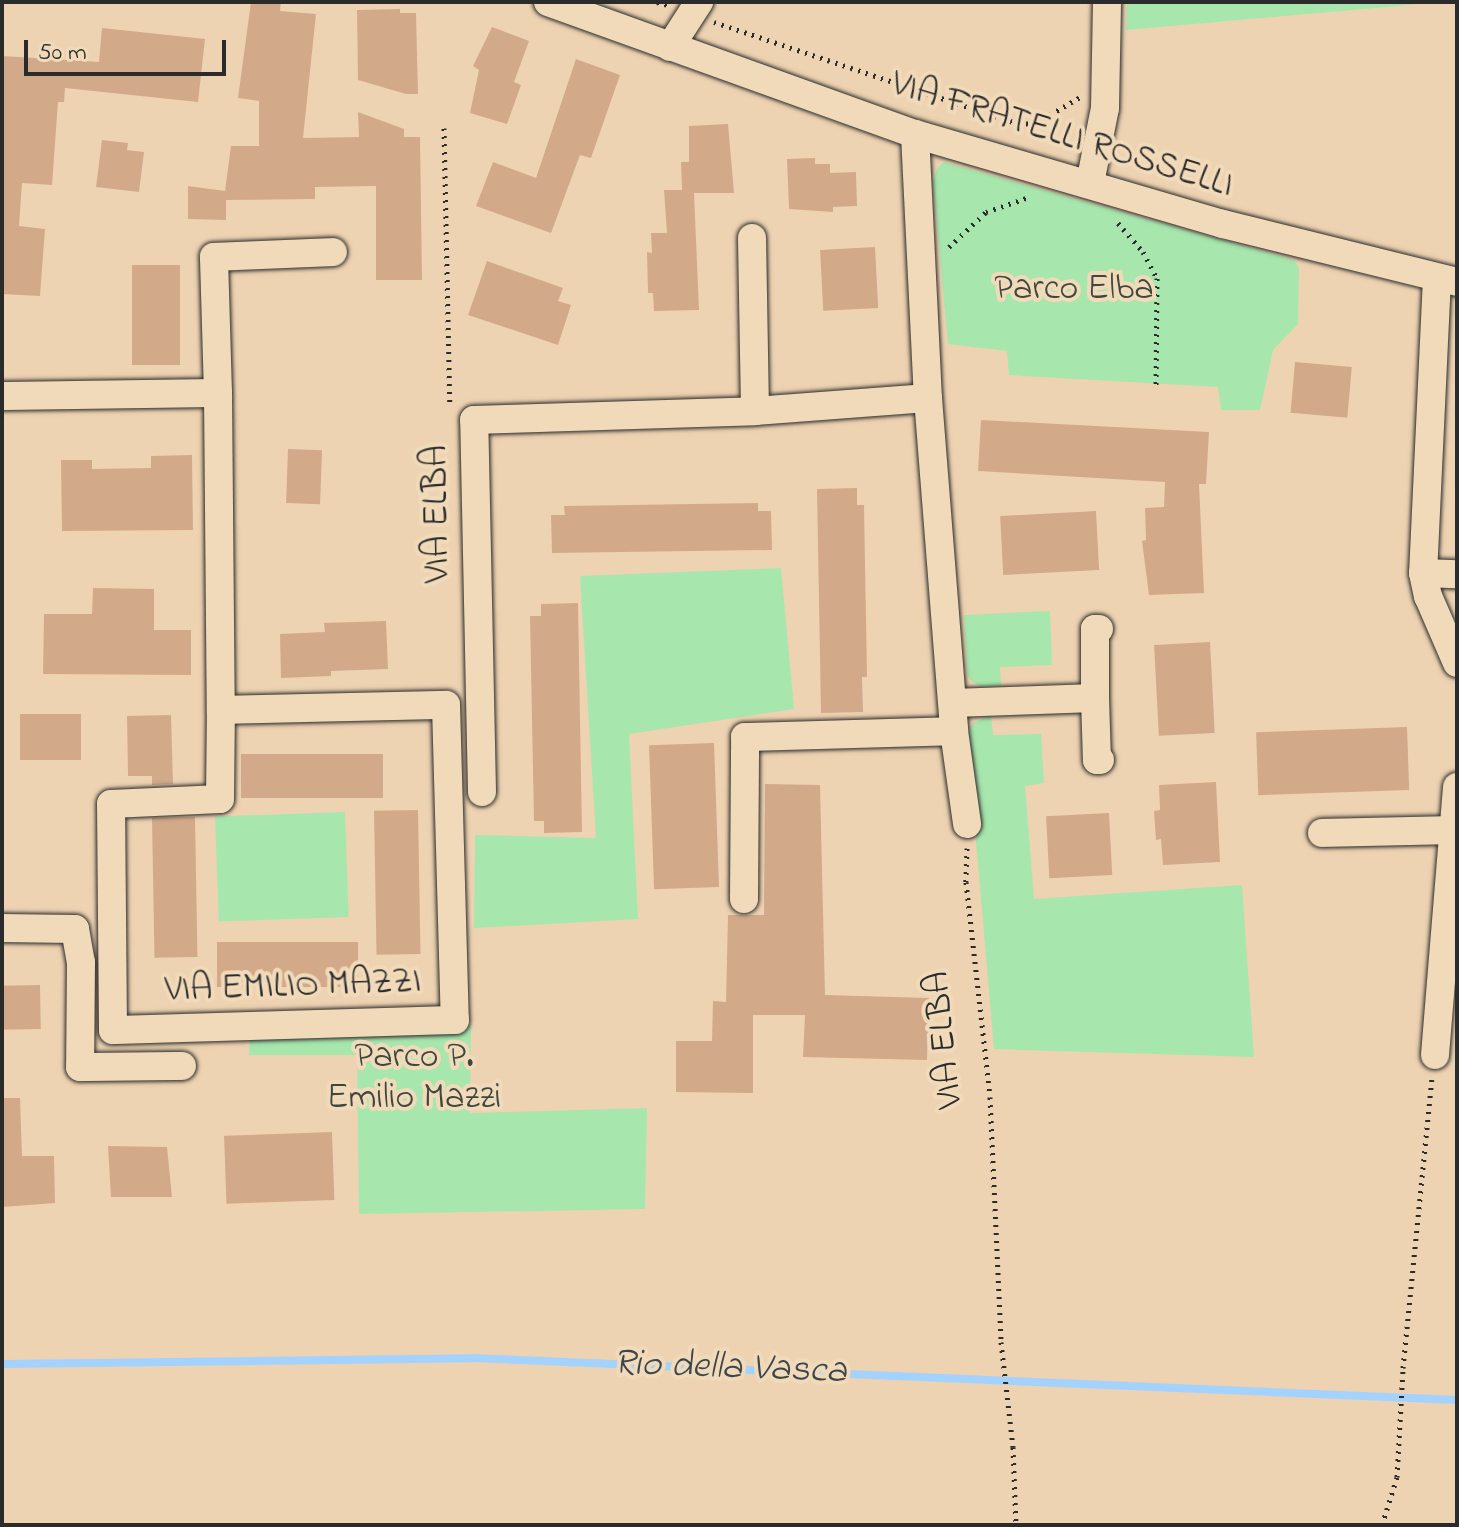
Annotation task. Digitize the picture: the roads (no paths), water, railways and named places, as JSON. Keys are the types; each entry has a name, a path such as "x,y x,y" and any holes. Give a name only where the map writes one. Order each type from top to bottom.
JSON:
{"street":[{"name":"VIA FRATELLI ROSSELLI","path":"548,2 915,134 1223,224 1447,280 1423,573 1428,596 1457,663"},
{"path":"1090,183 1105,94 1107,2"},
{"path":"670,47 695,8"},
{"path":"915,134 928,398 954,717 967,824"},
{"path":"752,238 755,411"},
{"name":"VIA EMILIO MAZZI","path":"221,710 446,705 455,1020 113,1030 111,804 220,799 218,393 214,257 333,252"},
{"path":"2,396 218,393"},
{"name":"VIA ELBA","path":"482,792 474,420 755,411 928,398"},
{"path":"1423,573 1457,574"},
{"path":"1099,629 1095,629 1095,698 1097,760 1100,760"},
{"path":"744,899 745,737 954,717 1095,698"},
{"path":"1435,1055 1457,787"},
{"path":"1322,833 1453,830"},
{"path":"2,928 75,929 81,962 80,1067 182,1066"}],"waterway":[{"name":"Rio della Vasca","path":"2,1364 472,1358 1457,1400"}],"park label":[{"name":"Parco Elba","path":"1074,290"},
{"name":"Parco P. Emilio Mazzi","path":"414,1078"}]}
